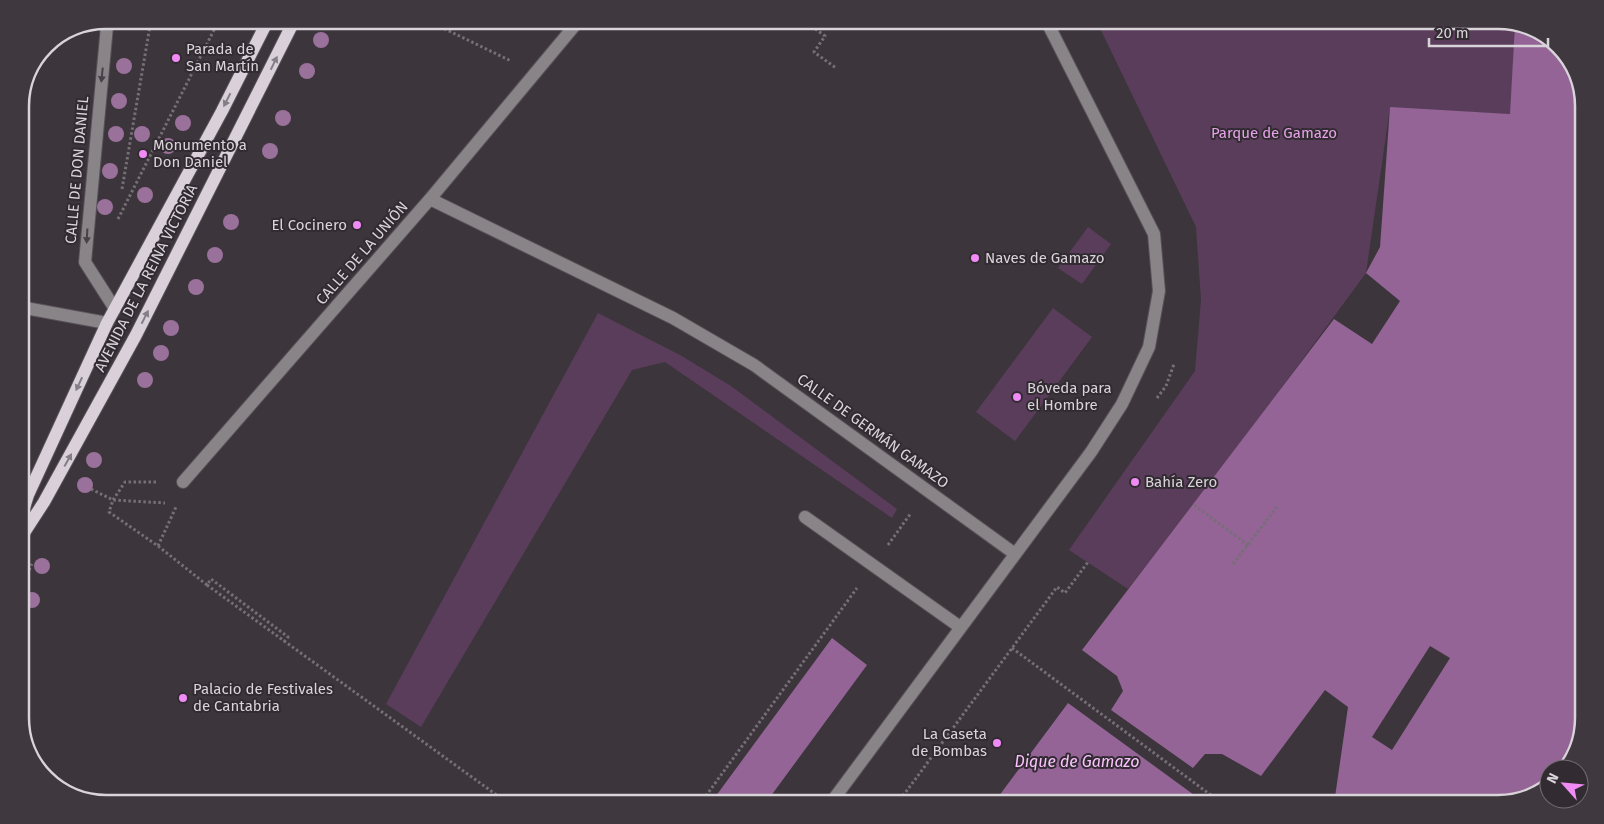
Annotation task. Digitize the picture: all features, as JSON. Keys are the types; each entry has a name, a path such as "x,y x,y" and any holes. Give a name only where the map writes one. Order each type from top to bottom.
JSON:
{"main road":[{"name":"AVENIDA DE LA REINA VICTORIA","path":"29,493 107,323 222,111 263,29"},
{"name":"AVENIDA DE LA REINA VICTORIA","path":"29,526 136,335 290,29"}],"street":[{"name":"CALLE DE DON DANIEL","path":"107,29 86,262 115,309"},
{"name":"CALLE DE LA UNIÓN","path":"183,482 430,200 572,29"},
{"path":"837,795 1091,452 1122,404 1148,347 1159,291 1154,234 1051,29"},
{"name":"CALLE DE GERMÁN GAMAZO","path":"430,200 702,333 754,365 927,492 1016,554"},
{"path":"29,309 107,323"},
{"path":"805,517 960,627"}],"path":[{"path":"121,196 149,29"},
{"path":"119,206 116,224 214,29"},
{"path":"445,29 536,74"},
{"path":"815,29 825,36 814,52 836,68"},
{"path":"1154,402 1166,386 1174,361"},
{"path":"125,482 112,500 109,512 158,546 284,642 496,795"},
{"path":"91,489 112,500 177,504 158,546"},
{"path":"707,795 927,492"},
{"path":"1194,505 1248,545"},
{"path":"1233,564 1277,507"},
{"path":"904,795 1057,587 1065,592 1088,562"},
{"path":"207,585 211,579 288,637 284,642"},
{"path":"1012,648 1211,795"}],"green space":[{"name":"Parque de Gamazo","path":"1100,29 1515,30 1511,114 1390,108 1366,273 1252,428 1128,589 1069,550 1195,371 1201,300 1196,227"},
{"path":"1088,227 1111,244 1082,284 1058,268"},
{"path":"1053,308 1092,337 1015,441 976,412"},
{"path":"598,313 680,355 731,386 897,509 892,518 665,362 632,370 421,727 386,704"}],"water":[{"path":"1515,30 1533,37 1556,55 1567,71 1574,90 1575,729 1563,759 1539,759 1539,783 1509,795 1335,795 1348,707 1325,690 1261,776 1222,754 1205,754 1193,768 1111,710 1123,691 1117,676 1082,650 1334,319 1372,344 1400,301 1366,273 1380,247 1390,107 1510,114"},
{"path":"832,638 867,665 772,795 717,795"},
{"name":"Dique de Gamazo","path":"1068,703 1194,795 1000,795"}],"pier":[{"path":"1430,646 1450,658 1392,750 1372,737"}],"place":[{"name":"Parada de San Martín","path":"176,58"},
{"name":"Monumento a Don Daniel","path":"143,154"},
{"name":"El Cocinero","path":"357,225"},
{"name":"Naves de Gamazo","path":"975,258"},
{"name":"Bóveda para el Hombre","path":"1017,397"},
{"name":"Bahía Zero","path":"1135,482"},
{"name":"Palacio de Festivales de Cantabria","path":"183,698"},
{"name":"La Caseta de Bombas","path":"997,743"}]}
